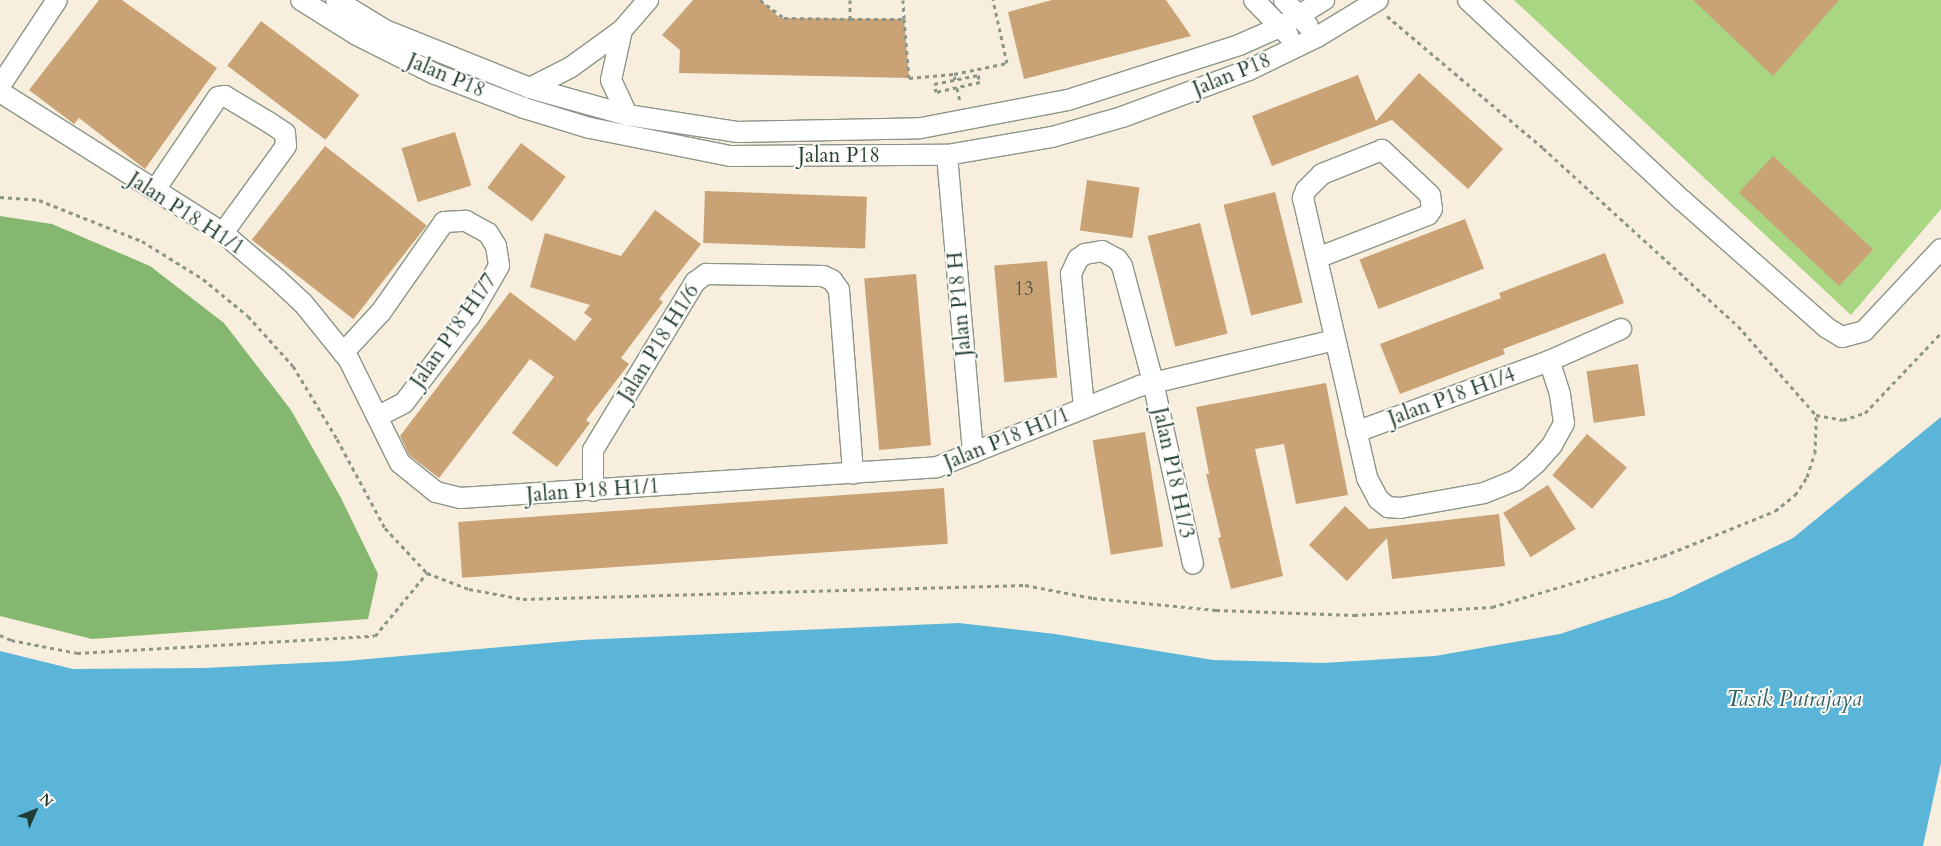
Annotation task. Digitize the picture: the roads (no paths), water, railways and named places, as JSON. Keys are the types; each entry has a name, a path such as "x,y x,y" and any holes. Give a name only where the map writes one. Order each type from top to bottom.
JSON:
{"street":[{"path":"0,86 57,0"},
{"name":"Jalan P18","path":"301,0 357,35 435,74 524,108 590,128 730,156 946,155 1052,137 1122,117 1249,70 1316,37 1374,2"},
{"name":"Jalan P18","path":"336,0 385,30 530,88 627,115 736,132 921,128 1068,100 1165,70 1280,27 1324,0"},
{"path":"530,88 571,67 622,30 648,0"},
{"path":"1254,0 1298,46"},
{"path":"1284,0 1316,37"},
{"path":"1468,0 1670,189 1827,328 1842,337 1864,331 1941,249"},
{"path":"622,30 611,80 627,115"},
{"name":"Jalan P18 H1/1","path":"0,92 223,233 303,302 343,353 400,463 436,492 469,499 937,468 1046,426 1084,407 1153,382 1334,340"},
{"path":"155,190 218,97 224,96 270,123 285,133 286,146 223,233"},
{"path":"1317,258 1428,215 1432,210 1430,195 1382,150 1322,174 1306,190 1303,198 1334,340 1371,489 1388,506 1400,508 1484,494 1516,480 1536,463 1561,431 1565,415 1549,361"},
{"name":"Jalan P18 H","path":"946,155 973,453"},
{"name":"Jalan P18 H1/7","path":"343,353 381,312 444,222 466,221 488,234 496,246 500,266 470,316 404,403 377,417"},
{"name":"Jalan P18 H1/3","path":"1084,407 1071,287 1074,266 1085,254 1102,251 1117,259 1122,266 1153,382 1192,564"},
{"name":"Jalan P18 H1/6","path":"594,491 593,450 694,282 706,274 823,276 832,280 839,290 853,473"},
{"name":"Jalan P18 H1/4","path":"1356,432 1549,361 1620,329"}],"water":[{"name":"Tasik Putrajaya","path":"1941,417 1941,763 1923,846 0,846 0,651 73,669 203,668 346,661 581,640 959,623 1055,634 1213,660 1323,663 1435,656 1560,634 1671,597 1793,538"}]}
